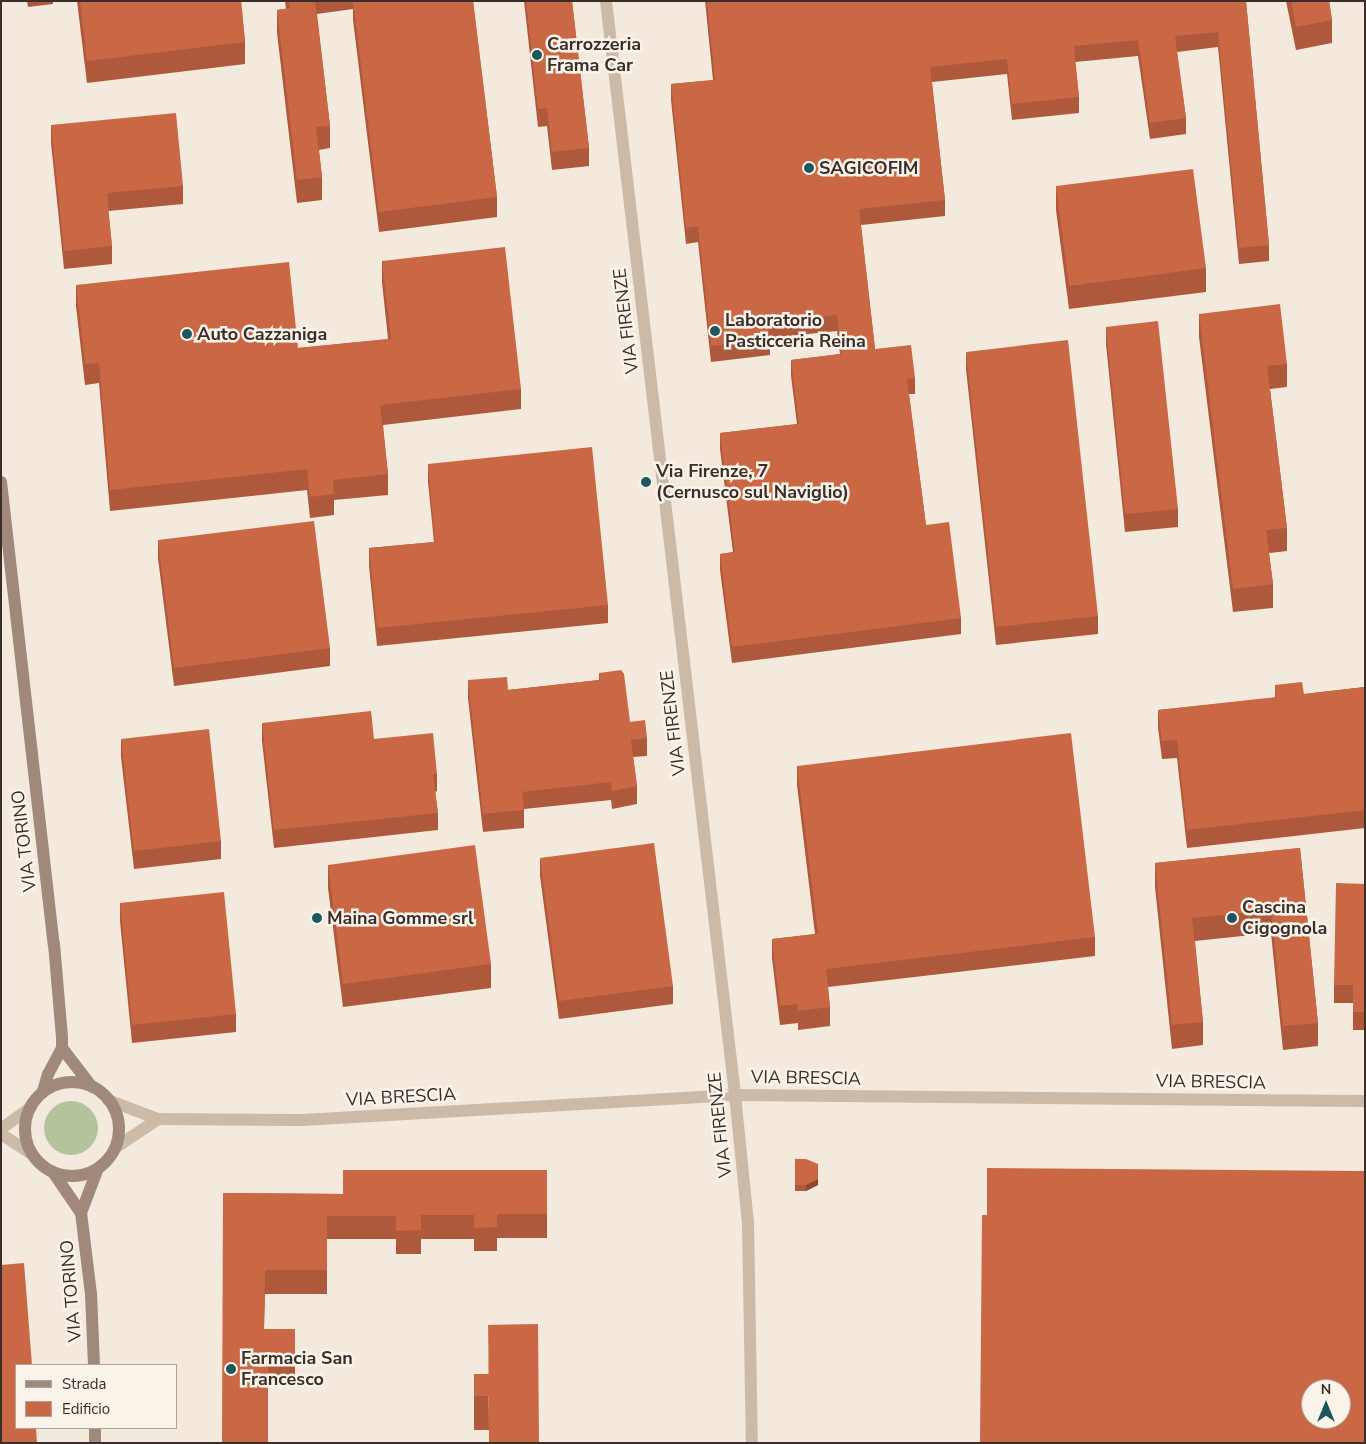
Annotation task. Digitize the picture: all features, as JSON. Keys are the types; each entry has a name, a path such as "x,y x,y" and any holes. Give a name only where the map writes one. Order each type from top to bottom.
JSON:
{"street":[{"name":"VIA FIRENZE","path":"606,1 735,1094 748,1222 752,1443"},
{"name":"VIA TORINO","path":"1,482 4,538 54,944 62,1048"},
{"path":"1,1129 31,1107 43,1092 48,1074 62,1048 92,1087 108,1100 118,1118 115,1148"},
{"path":"43,1092 71,1082 92,1087"},
{"name":"VIA BRESCIA","path":"108,1100 158,1119 303,1120 735,1094 1365,1101"},
{"path":"31,1107 26,1132 33,1155"},
{"path":"115,1148 158,1119"},
{"path":"1,1134 33,1155"},
{"name":"VIA TORINO","path":"94,1364 90,1294 81,1213 98,1168 115,1148"},
{"name":"VIA TORINO","path":"33,1155 53,1172 81,1213"},
{"path":"53,1172 76,1176 98,1168"},
{"path":"95,1429 95,1443"}],"green space":[{"path":"71,1101 81,1103 90,1109 96,1118 98,1128 96,1138 90,1147 81,1153 71,1155 61,1153 52,1147 46,1138 44,1128 46,1118 52,1109 61,1103"}],"building":[{"path":"80,1 241,1 245,42 87,61"},
{"path":"289,1 315,1 330,126 316,127 322,177 297,180 277,10 290,8"},
{"path":"353,1 473,1 497,197 379,212"},
{"path":"526,1 572,1 589,148 552,152 547,108 538,109"},
{"path":"707,1 1246,1 1269,245 1239,248 1218,32 1175,36 1186,118 1150,123 1138,40 1074,46 1079,97 1012,104 1007,59 930,67 945,200 859,209 875,349 911,345 915,378 907,379 926,525 949,522 961,618 732,647 720,554 735,552 720,433 799,424 791,360 841,354 837,315 768,322 770,339 711,346 698,226 686,228 671,84 715,80"},
{"path":"1291,1 1329,1 1332,20 1296,27"},
{"path":"176,113 183,186 107,193 112,246 64,251 51,125"},
{"path":"1193,169 1206,268 1069,286 1056,186"},
{"path":"505,247 521,389 380,405 388,474 333,480 334,494 310,497 307,469 110,490 99,363 85,364 76,285 289,262 298,348 391,339 382,261"},
{"path":"1280,304 1287,364 1267,366 1287,528 1266,530 1273,584 1233,589 1199,314"},
{"path":"1158,321 1178,509 1125,514 1106,327"},
{"path":"1068,340 1098,616 996,627 966,352"},
{"path":"592,447 608,605 377,628 369,548 435,542 428,464"},
{"path":"314,521 330,648 174,668 158,540"},
{"path":"621,670 624,674 630,722 645,720 647,738 631,740 637,786 612,791 611,782 522,792 524,810 483,814 468,680 507,677 508,690 600,680 599,673"},
{"path":"1302,682 1304,694 1365,687 1365,810 1187,830 1177,740 1162,741 1158,710 1276,697 1275,685"},
{"path":"371,711 374,739 433,733 437,774 433,774 438,813 274,830 262,723"},
{"path":"209,729 221,841 134,851 121,739"},
{"path":"1071,733 1095,937 826,969 830,1007 798,1011 798,1004 780,1006 772,939 818,934 797,766"},
{"path":"654,843 673,986 559,1001 540,858"},
{"path":"475,845 491,964 343,984 328,865"},
{"path":"1300,848 1318,1023 1283,1026 1271,910 1192,918 1203,1022 1172,1025 1155,863"},
{"path":"1336,883 1365,884 1365,1012 1353,1012 1353,985 1334,985"},
{"path":"224,892 236,1014 132,1025 120,903"},
{"path":"795,1159 806,1159 818,1164 818,1179 806,1185 795,1185"},
{"path":"987,1168 1365,1171 1365,1443 980,1443 982,1215 987,1215"},
{"path":"343,1170 547,1170 547,1214 497,1214 497,1227 474,1228 474,1215 421,1215 421,1230 396,1231 396,1216 327,1216 327,1270 265,1270 264,1329 295,1329 295,1353 268,1353 268,1443 222,1443 223,1193 343,1194"},
{"path":"24,1263 32,1364 15,1364 15,1429 36,1429 37,1443 1,1443 1,1265"},
{"path":"538,1324 539,1443 489,1443 489,1396 474,1396 474,1374 489,1374 488,1325"}],"place":[{"name":"Carrozzeria Frama Car","path":"537,55"},
{"name":"SAGICOFIM","path":"809,168"},
{"name":"Laboratorio Pasticceria Reina","path":"715,331"},
{"name":"Auto Cazzaniga","path":"187,334"},
{"name":"Via Firenze, 7 (Cernusco sul Naviglio)","path":"646,482"},
{"name":"Maina Gomme srl","path":"317,918"},
{"name":"Cascina Cigognola","path":"1232,918"},
{"name":"Farmacia San Francesco","path":"231,1369"}]}
